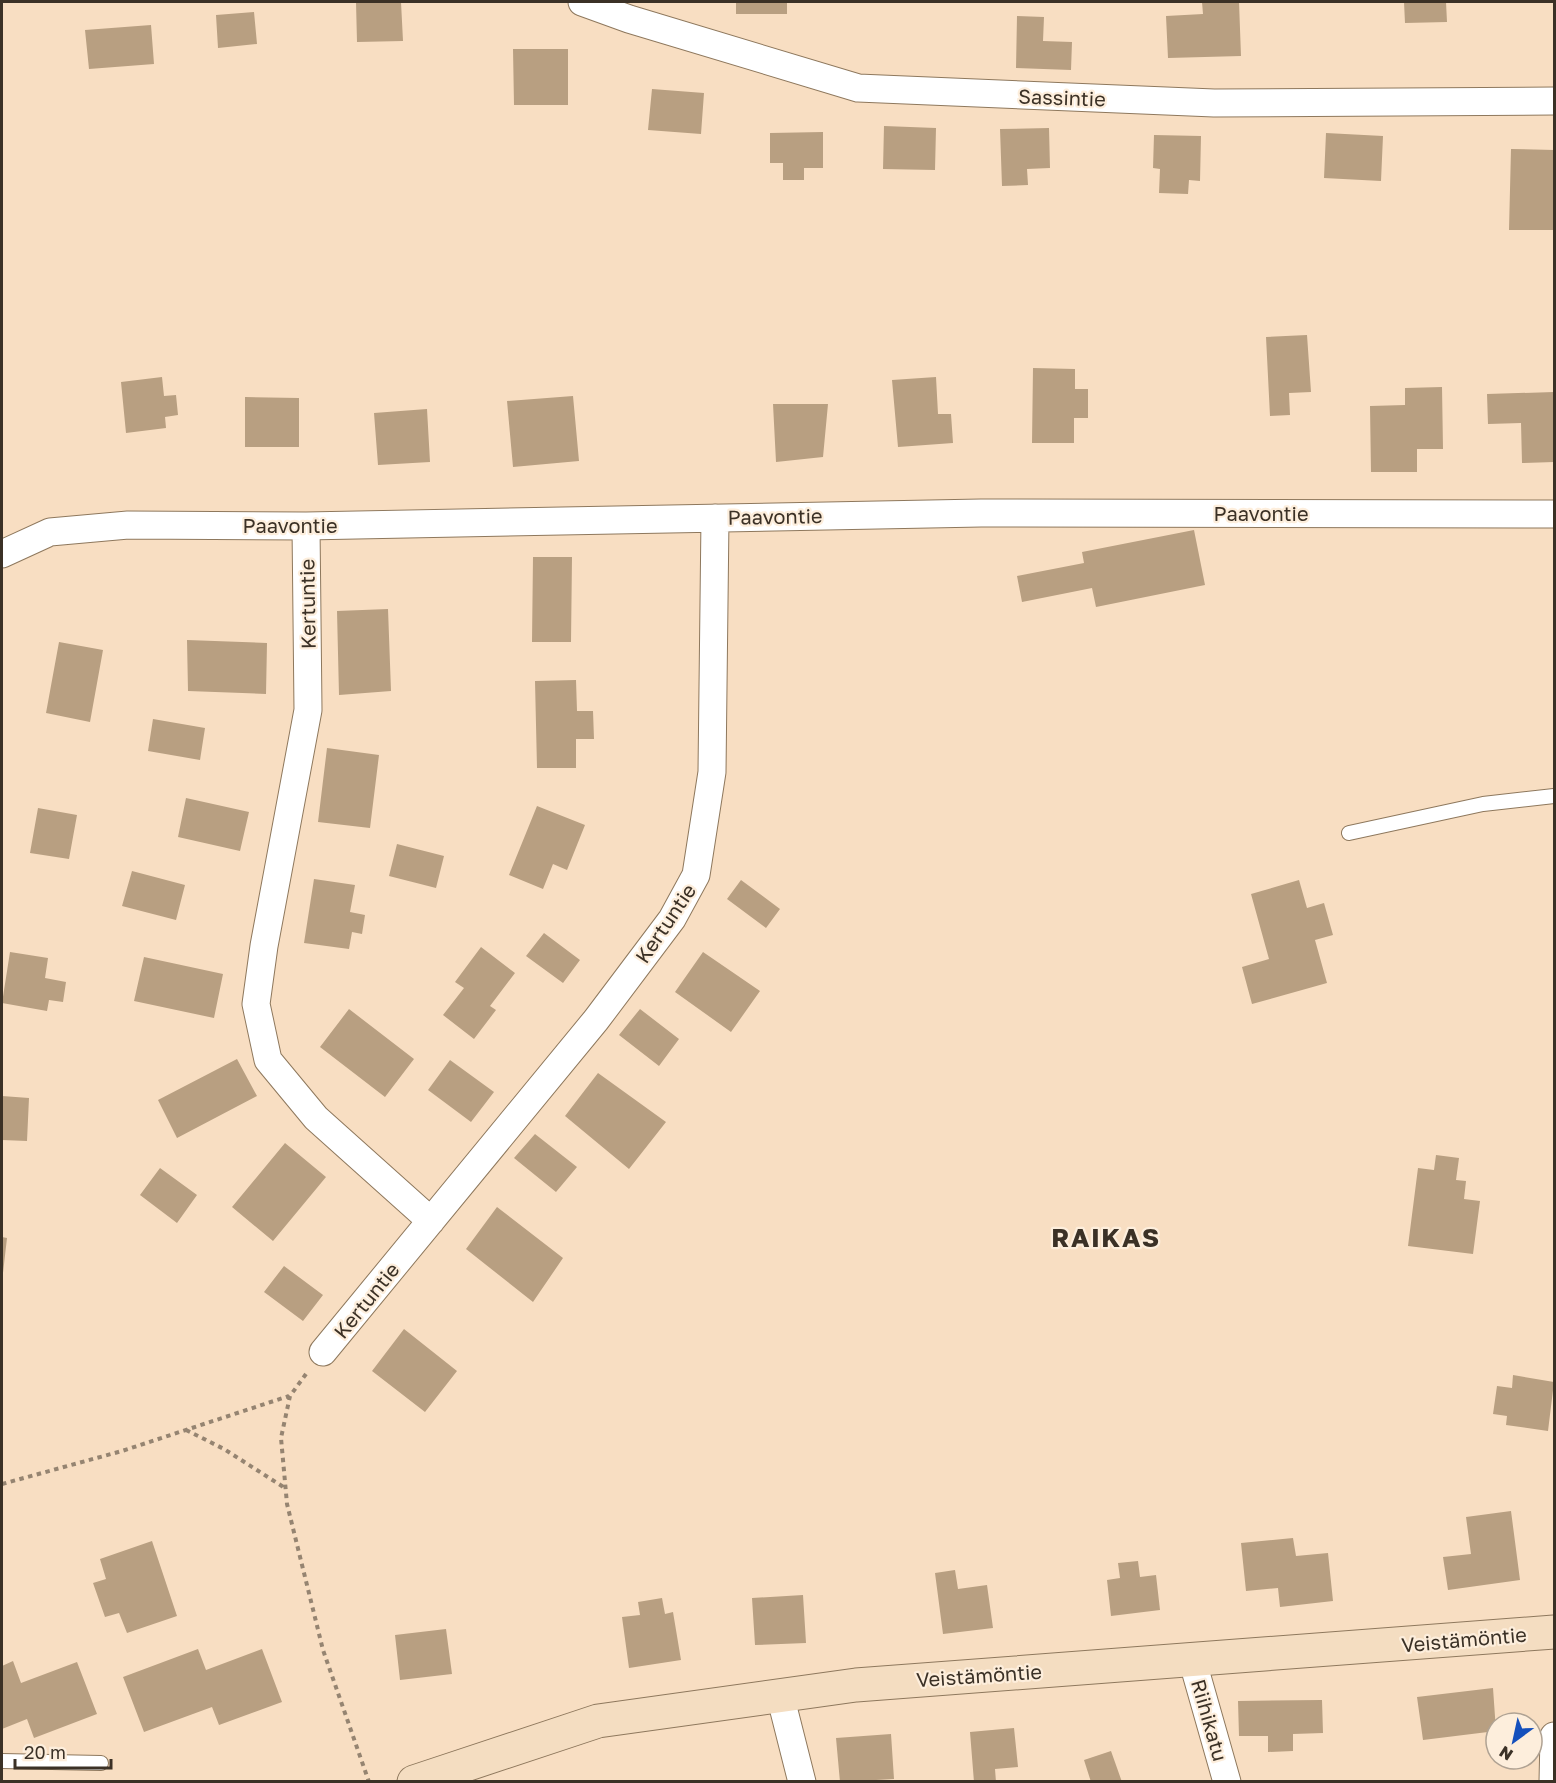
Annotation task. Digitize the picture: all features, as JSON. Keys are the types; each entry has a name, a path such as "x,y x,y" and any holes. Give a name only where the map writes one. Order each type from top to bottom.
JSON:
{"street":[{"name":"Sassintie","path":"582,2 629,19 858,88 1214,103 1554,101"},
{"name":"Paavontie","path":"2,554 50,532 128,525 306,526 981,513 1554,513"},
{"name":"Kertuntie","path":"323,1352 596,1020 672,919 696,875 712,772 715,518"},
{"name":"Kertuntie","path":"306,526 308,710 264,946 256,1004 268,1060 316,1118 431,1221"},
{"name":"Veistämöntie","path":"414,1782 598,1721 856,1684 1554,1632"},
{"name":"Riihikatu","path":"1192,1659 1227,1782"},
{"path":"780,1695 802,1782"},
{"path":"1553,1782 1554,1736"}],"lane":[{"path":"1349,833 1484,804 1554,796"},
{"path":"2,1761 101,1763"}],"path":[{"path":"323,1352 290,1396 281,1438 285,1489 323,1650 369,1782"},
{"path":"2,1484 122,1451 290,1396"},
{"path":"185,1430 224,1449 285,1489"}],"building":[{"path":"356,2 401,2 403,41 357,42"},
{"path":"736,2 787,2 787,14 736,14"},
{"path":"1202,2 1239,2 1241,56 1168,58 1166,16 1203,14"},
{"path":"1404,2 1446,2 1447,22 1405,23"},
{"path":"254,12 257,44 218,48 216,15"},
{"path":"1017,16 1044,17 1043,41 1072,42 1071,70 1016,68"},
{"path":"151,25 154,64 89,69 85,30"},
{"path":"513,49 568,49 568,105 514,105"},
{"path":"652,89 704,93 701,134 648,130"},
{"path":"884,126 936,128 935,170 883,169"},
{"path":"1049,128 1050,168 1027,169 1028,185 1002,186 1000,129"},
{"path":"823,132 823,168 804,168 804,180 783,180 783,163 770,163 770,133"},
{"path":"1326,133 1383,136 1381,181 1324,178"},
{"path":"1154,135 1201,136 1200,181 1189,180 1188,194 1159,193 1160,169 1153,168"},
{"path":"1511,149 1554,150 1554,230 1509,230"},
{"path":"1307,335 1311,392 1289,393 1290,415 1270,416 1266,337"},
{"path":"1033,368 1075,369 1075,389 1088,389 1088,418 1074,418 1074,443 1032,443"},
{"path":"162,377 164,396 176,395 178,415 165,417 166,428 126,433 121,382"},
{"path":"936,377 938,414 951,414 953,443 898,447 892,380"},
{"path":"1442,387 1443,449 1417,449 1417,472 1371,472 1370,406 1405,405 1405,388"},
{"path":"1554,392 1554,462 1522,463 1521,423 1488,424 1487,394"},
{"path":"573,396 579,461 513,467 507,401"},
{"path":"245,397 299,398 299,447 245,447"},
{"path":"773,404 828,404 823,457 776,462"},
{"path":"427,409 430,462 378,465 374,413"},
{"path":"1194,530 1205,585 1096,607 1092,588 1022,602 1017,576 1084,563 1082,552"},
{"path":"533,557 572,557 571,642 532,642"},
{"path":"388,609 391,691 339,695 337,611"},
{"path":"187,640 267,643 266,694 188,691"},
{"path":"59,642 103,650 90,722 46,713"},
{"path":"576,680 577,711 593,711 594,739 576,739 576,768 537,768 535,681"},
{"path":"153,719 205,728 200,760 148,751"},
{"path":"327,748 379,755 370,828 318,822"},
{"path":"186,798 249,812 240,851 178,837"},
{"path":"537,806 585,825 567,870 553,864 543,889 509,875"},
{"path":"38,808 77,815 69,859 30,853"},
{"path":"397,844 444,856 436,888 389,876"},
{"path":"132,871 185,885 176,920 122,906"},
{"path":"314,879 355,885 350,912 365,915 362,934 352,932 349,949 304,943"},
{"path":"741,880 780,909 766,928 727,899"},
{"path":"1299,880 1307,908 1324,903 1333,935 1315,940 1327,983 1252,1004 1242,967 1269,959 1251,894"},
{"path":"544,933 580,960 563,983 526,956"},
{"path":"481,947 515,973 490,1006 496,1010 474,1039 443,1015 464,988 455,982"},
{"path":"10,952 48,958 45,978 66,982 63,1002 49,1000 47,1011 2,1003"},
{"path":"703,952 760,991 731,1032 675,992"},
{"path":"144,957 223,974 214,1018 134,1001"},
{"path":"349,1009 414,1059 385,1097 320,1047"},
{"path":"640,1009 679,1039 659,1066 619,1035"},
{"path":"237,1059 257,1096 177,1138 158,1100"},
{"path":"450,1060 494,1092 471,1122 428,1090"},
{"path":"598,1073 666,1122 629,1169 565,1116"},
{"path":"2,1096 29,1098 27,1141 2,1140"},
{"path":"535,1134 577,1167 556,1192 514,1158"},
{"path":"285,1143 326,1177 273,1241 232,1207"},
{"path":"1436,1155 1459,1158 1456,1180 1466,1181 1464,1199 1480,1201 1473,1254 1408,1246 1418,1168 1434,1170"},
{"path":"160,1168 197,1195 177,1223 140,1195"},
{"path":"497,1207 563,1258 533,1302 466,1249"},
{"path":"2,1237 7,1238 3,1273 2,1273"},
{"path":"284,1266 323,1295 303,1321 264,1292"},
{"path":"404,1329 457,1371 425,1412 372,1371"},
{"path":"1513,1375 1554,1382 1548,1431 1506,1425 1507,1416 1493,1414 1497,1386 1512,1388"},
{"path":"1511,1511 1520,1580 1448,1590 1443,1557 1471,1554 1466,1517"},
{"path":"1293,1538 1296,1556 1328,1553 1333,1601 1280,1607 1278,1588 1246,1591 1241,1543"},
{"path":"152,1541 177,1616 127,1633 119,1613 105,1617 93,1583 106,1579 100,1559"},
{"path":"1138,1561 1140,1577 1156,1575 1160,1610 1111,1616 1107,1580 1120,1578 1118,1563"},
{"path":"955,1570 958,1589 987,1585 993,1628 943,1634 935,1573"},
{"path":"803,1595 806,1643 755,1645 752,1598"},
{"path":"662,1598 665,1614 673,1612 681,1660 629,1668 622,1617 640,1615 638,1602"},
{"path":"446,1629 452,1674 400,1680 395,1635"},
{"path":"198,1649 206,1670 262,1649 282,1702 219,1725 212,1707 144,1732 123,1677"},
{"path":"13,1661 21,1683 77,1662 97,1714 34,1738 27,1719 2,1729 2,1666"},
{"path":"1493,1688 1495,1711 1484,1711 1484,1732 1423,1740 1417,1697"},
{"path":"1322,1700 1323,1733 1293,1734 1293,1751 1268,1752 1268,1736 1239,1736 1238,1701"},
{"path":"1014,1728 1018,1767 995,1769 996,1782 974,1782 970,1732"},
{"path":"891,1734 894,1779 840,1782 836,1738"},
{"path":"1111,1751 1122,1782 1091,1782 1084,1760"}],"district":[{"name":"RAIKAS","path":"1106,1237"}]}
